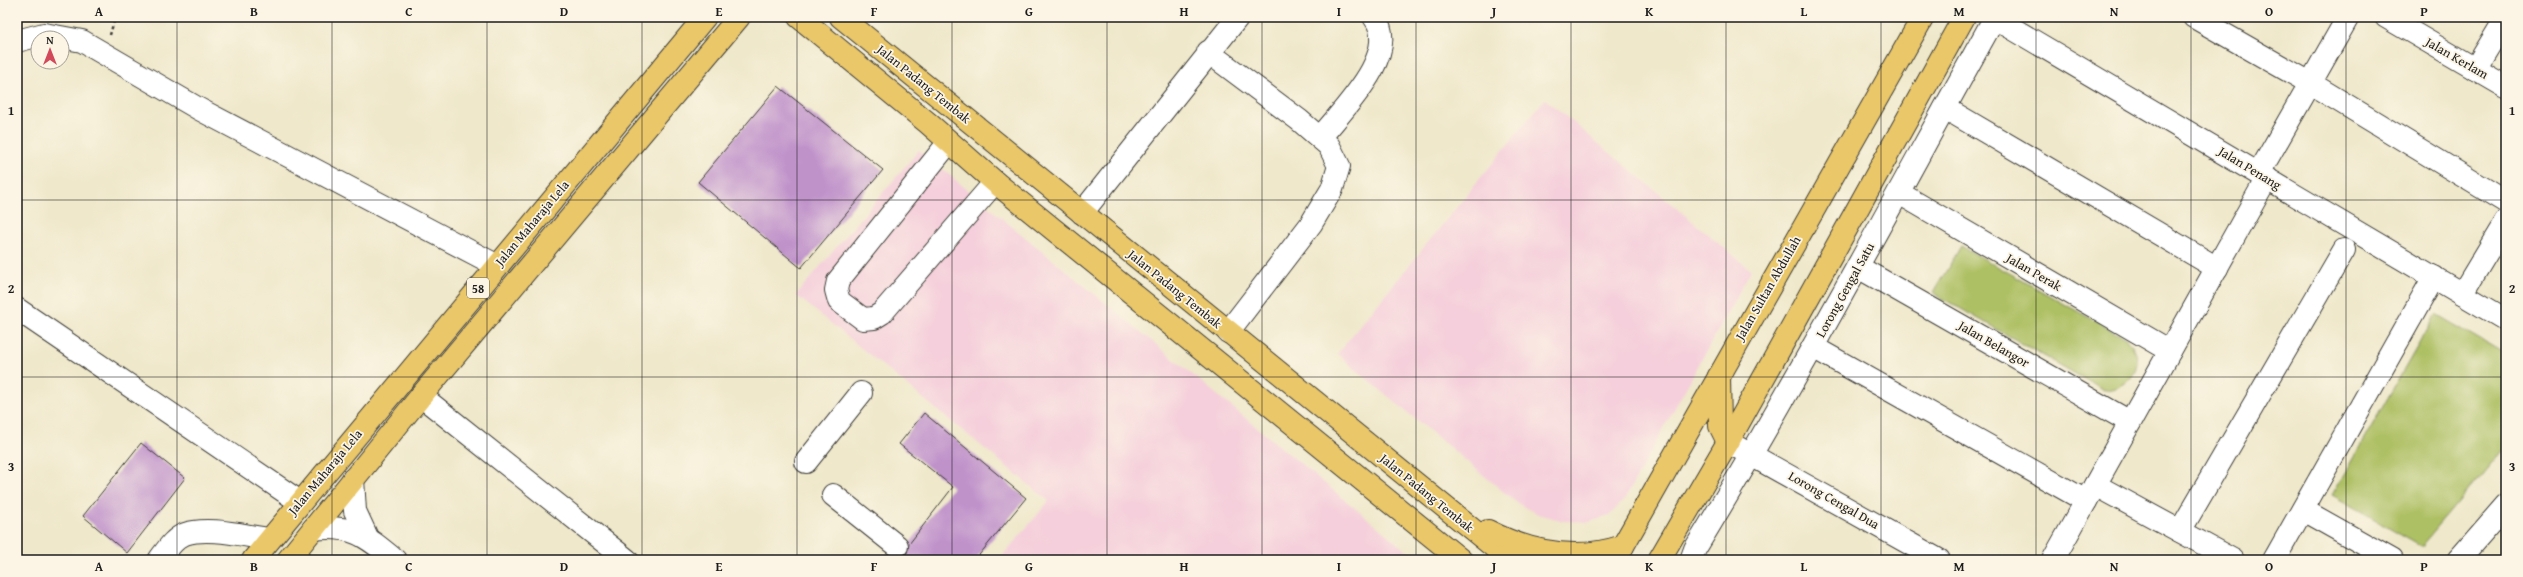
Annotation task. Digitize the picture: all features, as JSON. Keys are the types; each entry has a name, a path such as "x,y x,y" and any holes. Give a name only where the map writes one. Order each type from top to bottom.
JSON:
{"main road":[{"name":"Jalan Maharaja Lela","path":"253,560 496,266 705,17"},
{"name":"Jalan Maharaja Lela","path":"288,560 421,396 739,17"},
{"path":"799,17 995,182 1461,560"},
{"name":"Jalan Padang Tembak","path":"841,17 1510,560"},
{"name":"Jalan Sultan Abdullah","path":"1619,553 1923,17"},
{"path":"1659,560 1728,442 1964,17"},
{"path":"1720,373 1720,426 1728,442"},
{"path":"1448,511 1511,543 1535,550 1581,556 1619,553"}],"street":[{"path":"1082,213 1208,52 1238,17"},
{"path":"1320,138 1372,72 1381,50 1381,26 1374,17"},
{"name":"Lorong Gengal Satu","path":"1691,560 1695,549 1752,454 1858,267 1994,17"},
{"name":"Jalan Penang","path":"1994,17 2506,320"},
{"path":"2194,17 2310,83 2506,202"},
{"path":"2053,560 2217,268 2310,83 2348,17"},
{"name":"Jalan Kerlam","path":"2386,17 2506,87"},
{"path":"2475,69 2506,18"},
{"path":"17,41 44,34 82,40 200,108 496,266"},
{"path":"1208,52 1299,120 1320,138 1329,146 1339,166 1332,189 1311,224 1228,332"},
{"path":"1945,108 2217,268"},
{"path":"949,142 838,281 836,290 839,301 863,319 874,318 882,313 995,182"},
{"name":"Jalan Perak","path":"1899,193 2170,352"},
{"path":"2462,294 2506,221"},
{"path":"2180,531 2344,250"},
{"name":"Jalan Belangor","path":"1858,267 2130,422"},
{"path":"2274,560 2434,277"},
{"path":"17,309 300,502"},
{"path":"1813,347 2090,493 2180,531 2233,560"},
{"path":"806,462 861,393"},
{"path":"421,396 627,560"},
{"name":"Lorong Cengal Dua","path":"1728,442 1752,454 1939,560"},
{"path":"353,479 355,511 367,537"},
{"path":"833,495 897,546"},
{"path":"2458,560 2506,505"},
{"path":"2303,510 2392,560"},
{"path":"313,529 342,527 367,537 395,560"},
{"path":"159,560 171,544 185,534 212,532 269,539"}],"shaded area":[{"path":"1545,99 1751,270 1624,500 1609,516 1589,522 1564,521 1538,514 1517,503 1337,354"},
{"path":"919,150 1418,560 999,560 1049,501 796,295"}],"green space":[{"path":"1961,246 2127,339 2132,345 2137,358 2137,365 2132,376 2128,381 2117,388 2104,390 1933,293"},
{"path":"2436,314 2506,355 2506,446 2422,546 2332,495"}],"building":[{"path":"778,86 883,170 801,268 698,182"},
{"path":"924,413 1026,498 975,560 896,560 907,553 909,544 953,487 899,444"},
{"path":"141,443 185,478 127,553 83,516"}]}
